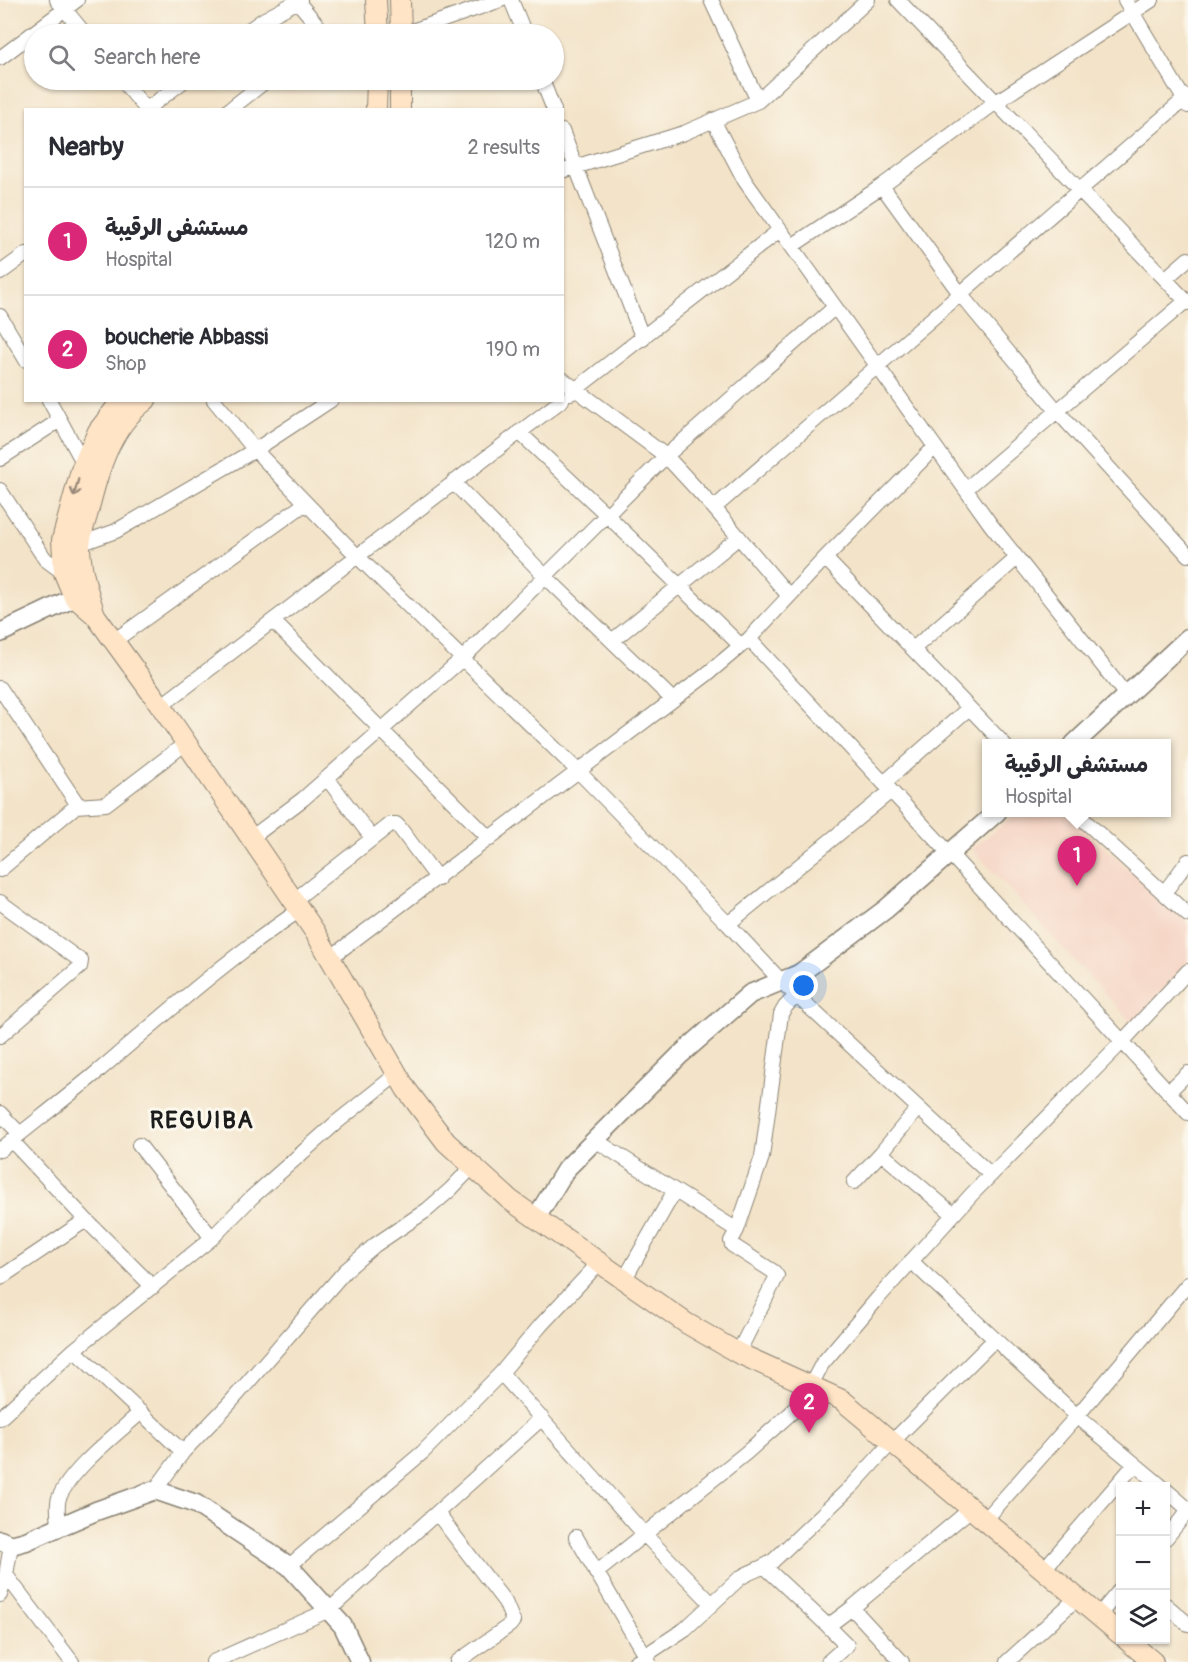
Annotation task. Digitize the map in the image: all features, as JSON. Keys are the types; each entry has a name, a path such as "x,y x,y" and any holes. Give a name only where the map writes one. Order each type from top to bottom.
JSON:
{"main road":[{"path":"376,0 377,24"},
{"path":"400,0 401,24"},
{"path":"376,108 377,90"},
{"path":"400,90 400,108"},
{"path":"120,402 98,431 84,464 62,540 64,573 161,706 297,905 406,1089 446,1142 510,1200 687,1323 738,1353 842,1400 1116,1630"},
{"path":"81,594 80,544 97,473 112,439 144,402"},
{"path":"1132,1644 1153,1662"}],"street":[{"path":"39,24 61,5 77,0"},
{"path":"431,24 501,0"},
{"path":"511,0 521,24"},
{"path":"711,0 758,101"},
{"path":"564,170 684,133 758,101 868,0"},
{"path":"898,0 1187,302 966,489"},
{"path":"714,508 1080,189 1186,101 1125,0"},
{"path":"792,246 882,186 996,102 1152,0"},
{"path":"257,24 299,1 317,24"},
{"path":"61,5 77,24"},
{"path":"0,58 24,37"},
{"path":"131,90 146,108"},
{"path":"148,108 172,90"},
{"path":"232,108 254,90"},
{"path":"546,90 553,108"},
{"path":"713,120 745,181 935,447 1017,558 1126,695"},
{"path":"564,136 643,339"},
{"path":"882,186 961,295 1058,412 1188,555"},
{"path":"564,399 780,230"},
{"path":"0,273 24,255"},
{"path":"1165,279 1188,259"},
{"path":"251,838 303,799 462,659 666,456 835,306"},
{"path":"0,316 24,354"},
{"path":"564,380 666,456 789,596"},
{"path":"50,402 84,464"},
{"path":"216,402 255,450 306,503 578,771 796,996 991,1174"},
{"path":"80,544 116,531 255,450 328,402"},
{"path":"161,706 559,402"},
{"path":"0,459 60,420"},
{"path":"519,432 680,586 745,643 887,787 1188,1113"},
{"path":"330,958 438,879 745,643 935,447"},
{"path":"453,482 545,576 673,700"},
{"path":"0,490 45,560 64,573"},
{"path":"114,640 306,503"},
{"path":"612,641 739,537"},
{"path":"825,558 999,739"},
{"path":"913,649 1017,558"},
{"path":"0,633 81,594"},
{"path":"273,621 490,839"},
{"path":"1079,739 1188,638"},
{"path":"0,688 78,805"},
{"path":"728,924 887,787 969,708"},
{"path":"0,870 78,805 106,804 186,743"},
{"path":"327,778 372,838"},
{"path":"536,1218 566,1170 680,1055 750,994 799,974 878,915 992,817"},
{"path":"1079,817 1188,915"},
{"path":"0,1150 160,1017 278,924 372,838 391,824 396,824 438,879"},
{"path":"1164,893 1188,861"},
{"path":"0,902 81,961 80,967 0,1036"},
{"path":"596,1573 746,1453 791,1413 811,1385 822,1364 911,1261 991,1174 1188,972"},
{"path":"738,1353 777,1276 732,1245 731,1241 737,1230 762,1157 781,1014 796,996"},
{"path":"1168,1092 1188,1073"},
{"path":"0,1418 74,1350 212,1238 289,1164 337,1122 397,1074"},
{"path":"854,1182 918,1108"},
{"path":"0,1113 16,1137 86,1220 153,1287"},
{"path":"595,1140 737,1230"},
{"path":"139,1145 212,1238"},
{"path":"880,1152 954,1214"},
{"path":"0,1594 6,1575 6,1542 26,1541 96,1511 155,1490 183,1452 229,1404 345,1271 375,1245 427,1210 473,1166"},
{"path":"624,1280 674,1192"},
{"path":"0,1278 86,1220"},
{"path":"911,1261 1077,1416 1156,1482"},
{"path":"289,1566 423,1452 501,1373 541,1325 599,1263"},
{"path":"828,1626 978,1515 1077,1416 1188,1284"},
{"path":"576,1537 642,1660 685,1629 748,1572 765,1567 853,1485 892,1442 994,1340"},
{"path":"74,1350 183,1452"},
{"path":"501,1373 645,1535 711,1604"},
{"path":"59,1527 58,1500 67,1484 141,1412"},
{"path":"213,1662 329,1610 542,1418"},
{"path":"1044,1569 1135,1464"},
{"path":"155,1490 196,1504 289,1566 344,1626 360,1662"},
{"path":"1168,1536 1188,1510 1170,1494"},
{"path":"437,1513 505,1602 513,1621 458,1662"},
{"path":"765,1567 847,1645 828,1662"},
{"path":"6,1575 72,1662"},
{"path":"1099,1615 1116,1595"},
{"path":"1008,1662 1077,1598"},
{"path":"852,1608 902,1662"},
{"path":"1170,1608 1188,1624"}],"shaded area":[{"path":"1011,817 1071,817 1188,923 1188,963 1132,1023 972,849"}],"place":[{"name":"مستشفى الرقيبة","path":"1077,886"},
{"name":"boucherie Abbassi","path":"809,1433"}],"district":[{"name":"REGUIBA","path":"202,1120"}]}
